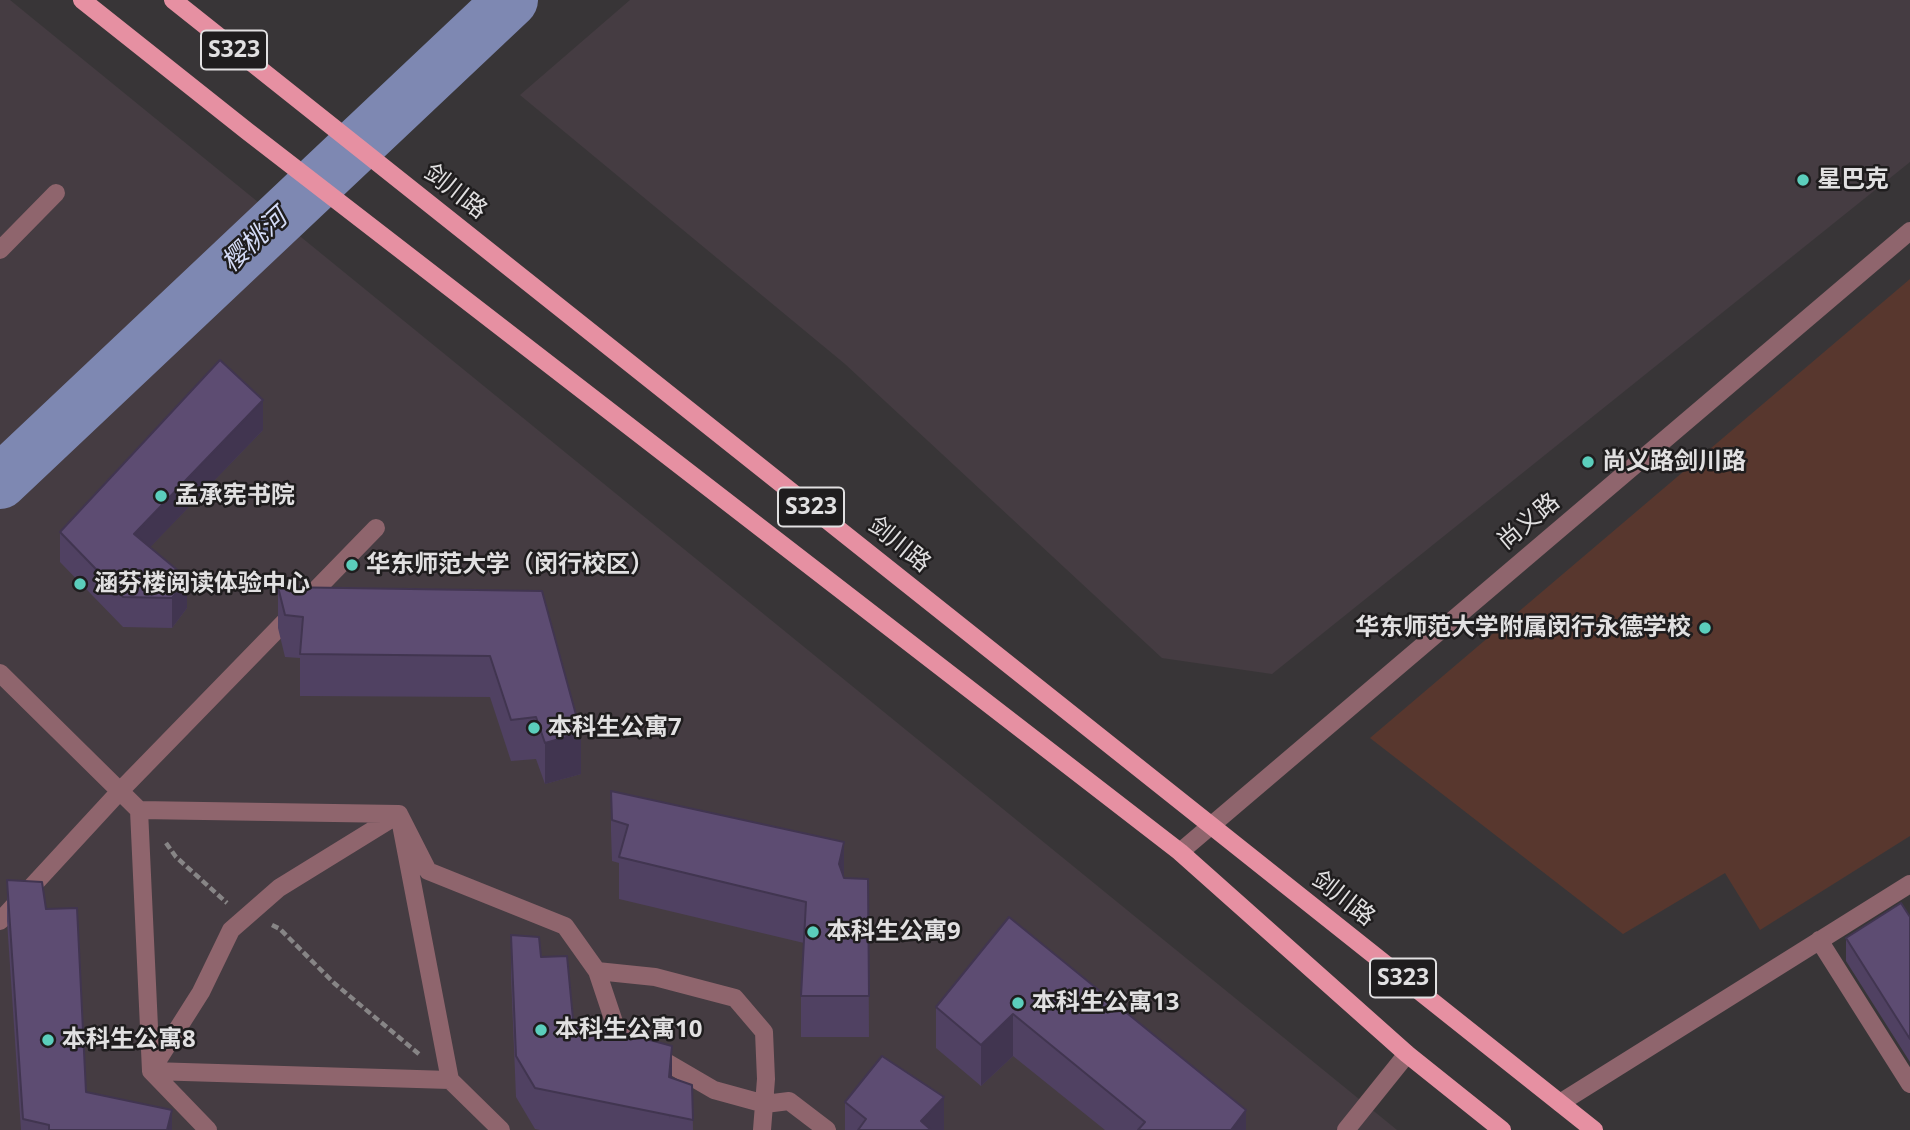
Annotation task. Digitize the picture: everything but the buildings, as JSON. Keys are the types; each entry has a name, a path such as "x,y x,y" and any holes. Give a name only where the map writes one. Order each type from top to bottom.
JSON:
{"main road":[{"path":"82,0 247,131 1180,852 1407,1054 1502,1130"},
{"name":"剑川路","path":"173,0 1594,1130"}],"street":[{"path":"0,250 56,193"},
{"name":"尚义路","path":"1180,852 1910,231"},
{"path":"0,921 120,791 376,528"},
{"path":"0,673 139,810 151,1071 208,1130"},
{"path":"139,810 399,814"},
{"path":"151,1071 201,992 231,930 279,888 399,814"},
{"path":"399,814 428,871 565,926 597,971 618,1034 714,1090 765,1104 789,1101 827,1130"},
{"path":"399,814 450,1080 501,1130"},
{"path":"1560,1102 1910,884"},
{"path":"1819,940 1910,1084"},
{"path":"597,971 655,977 735,998 764,1032 765,1104 762,1130"},
{"path":"1346,1130 1407,1054"},
{"path":"151,1071 450,1080"}],"path":[{"path":"139,810 176,857 233,909 280,929 334,983 450,1080"}],"shaded area":[{"name":"华东师范大学（闵行校区）","path":"0,0 10,0 1397,1130 0,1130"},
{"path":"630,0 1910,0 1910,162 1272,674 1162,658 845,364 520,95"},
{"name":"华东师范大学附属闵行永德学校","path":"1910,279 1910,836 1760,930 1725,873 1623,934 1370,738"}],"waterway":[{"name":"樱桃河","path":"0,482 511,0"}],"place":[{"name":"星巴克","path":"1803,180"},
{"name":"尚义路剑川路","path":"1588,462"},
{"name":"孟承宪书院","path":"161,496"},
{"name":"华东师范大学（闵行校区）","path":"352,565"},
{"name":"涵芬楼阅读体验中心","path":"80,584"},
{"name":"华东师范大学附属闵行永德学校","path":"1705,628"},
{"name":"本科生公寓7","path":"534,728"},
{"name":"本科生公寓9","path":"813,932"},
{"name":"本科生公寓13","path":"1018,1003"},
{"name":"本科生公寓10","path":"541,1030"},
{"name":"本科生公寓8","path":"48,1040"}]}
